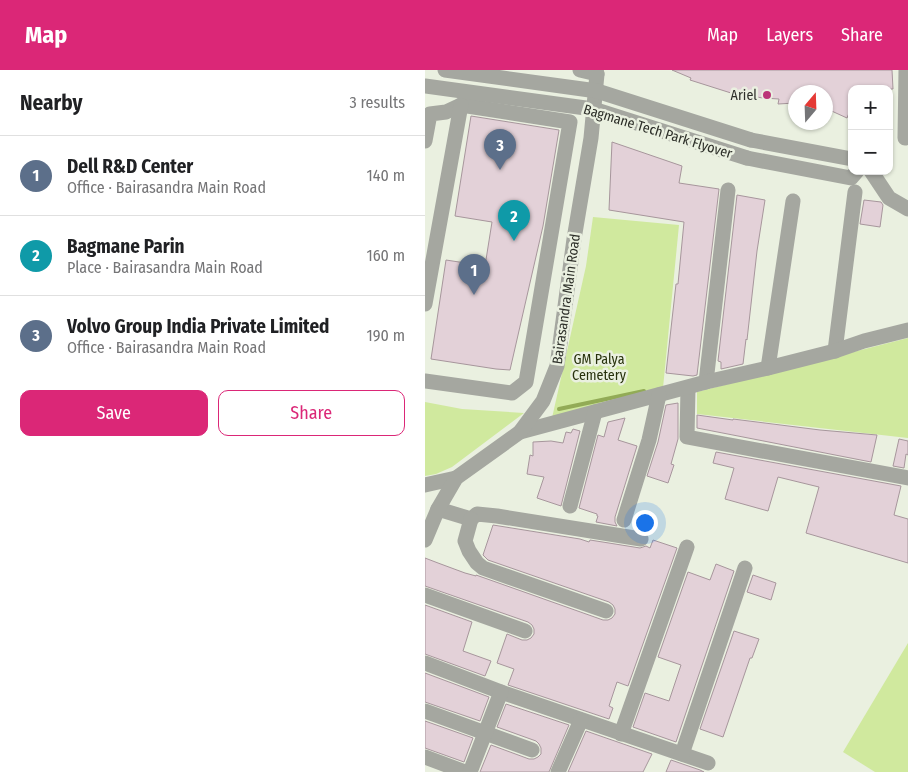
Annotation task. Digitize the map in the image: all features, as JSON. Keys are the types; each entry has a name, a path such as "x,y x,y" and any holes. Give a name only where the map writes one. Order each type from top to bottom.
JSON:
{"street":[{"name":"Bagmane Tech Park Flyover","path":"445,70 597,91 751,140 848,158"},
{"path":"580,70 597,72"},
{"path":"905,138 906,70"},
{"name":"Bairasandra Main Road","path":"425,540 456,478 521,432 543,401 557,366 574,239 591,138 597,72"},
{"name":"Bagmane Tech Park Flyover","path":"425,86 593,109 747,158 851,178 854,175"},
{"path":"425,304 461,105"},
{"path":"425,141 430,114 446,112 461,105 570,122 526,382 512,393 425,381"},
{"path":"874,175 889,198 908,209"},
{"path":"707,382 728,190"},
{"path":"835,351 855,192"},
{"path":"768,368 793,201"},
{"path":"521,432 707,382 835,351 864,341 908,330"},
{"path":"688,388 687,437 908,478"},
{"path":"624,520 649,440 659,395"},
{"path":"570,506 595,412"},
{"path":"425,485 456,478"},
{"path":"439,509 471,519"},
{"path":"606,611 483,568 469,551 465,541 471,519 477,514 497,516 641,539"},
{"path":"621,734 687,547"},
{"path":"682,754 745,568"},
{"path":"425,595 525,631"},
{"path":"425,664 708,763"},
{"path":"470,772 501,692"},
{"path":"425,711 531,750"},
{"path":"558,772 581,720"},
{"path":"425,757 465,772"}],"green space":[{"name":"GM Palya Cemetery","path":"593,217 679,225 663,388 633,393 552,418 586,266"},
{"path":"908,338 908,438 697,414 697,392"},
{"path":"425,402 462,409 524,413 452,467 436,474 425,476"},
{"path":"908,643 908,772 875,772 843,752"}],"building":[{"name":"Ariel","path":"672,70 892,70 893,85 848,85 847,118 833,112 833,85 788,85 788,103 778,104 779,99 731,93 690,80 691,78"},
{"path":"471,116 559,130 543,226 510,370 431,359 446,260 485,266 492,222 455,216"},
{"path":"612,142 682,166 679,183 719,189 697,375 666,373 684,222 609,210"},
{"path":"737,195 765,200 743,364 721,369 721,362 718,361"},
{"path":"864,200 881,202 883,205 880,227 860,224"},
{"path":"678,403 678,439 671,464 674,465 668,483 647,476 658,442 666,405"},
{"path":"697,415 877,435 871,462 697,428"},
{"path":"625,418 618,440 637,446 615,517 617,526 596,522 597,514 579,508 598,435 604,437 608,422"},
{"path":"573,429 580,431 561,506 537,498 544,477 527,474 530,455 533,456 533,442 551,441 563,443 566,432 571,433"},
{"path":"899,439 908,441 908,455 906,454 904,468 893,466"},
{"path":"716,452 901,486 894,515 908,519 908,563 806,533 819,487 778,477 768,511 725,499 734,468 713,463"},
{"path":"493,525 589,542 590,540 640,548 646,546 650,548 653,540 677,548 628,686 617,682 609,706 613,708 609,719 508,685 514,669 497,663 507,634 527,640 534,634 532,625 425,586 425,558 603,620 612,618 615,614 615,609 609,602 488,560 483,555"},
{"path":"716,564 734,571 676,742 633,727 645,693 669,701 681,665 658,657 688,572 710,580"},
{"path":"753,575 776,583 771,600 747,592"},
{"path":"425,605 472,622 463,651 491,661 485,676 425,654"},
{"path":"734,631 759,639 752,658 750,658 723,737 700,729"},
{"path":"425,673 489,697 480,721 425,702"},
{"path":"506,704 569,725 549,772 480,772 491,745 529,759 534,759 541,754 541,748 536,741 497,727"},
{"path":"425,721 473,738 464,762 425,748"},
{"path":"586,731 652,754 643,772 568,772"},
{"path":"671,760 700,770 704,772 666,772"}],"waterway":[{"path":"559,409 644,391"}],"place":[{"name":"Ariel","path":"767,95"},
{"name":"Volvo Group India Private Limited","path":"500,170"},
{"name":"Bagmane Parin","path":"514,241"},
{"name":"Dell R&D Center","path":"474,295"}]}
